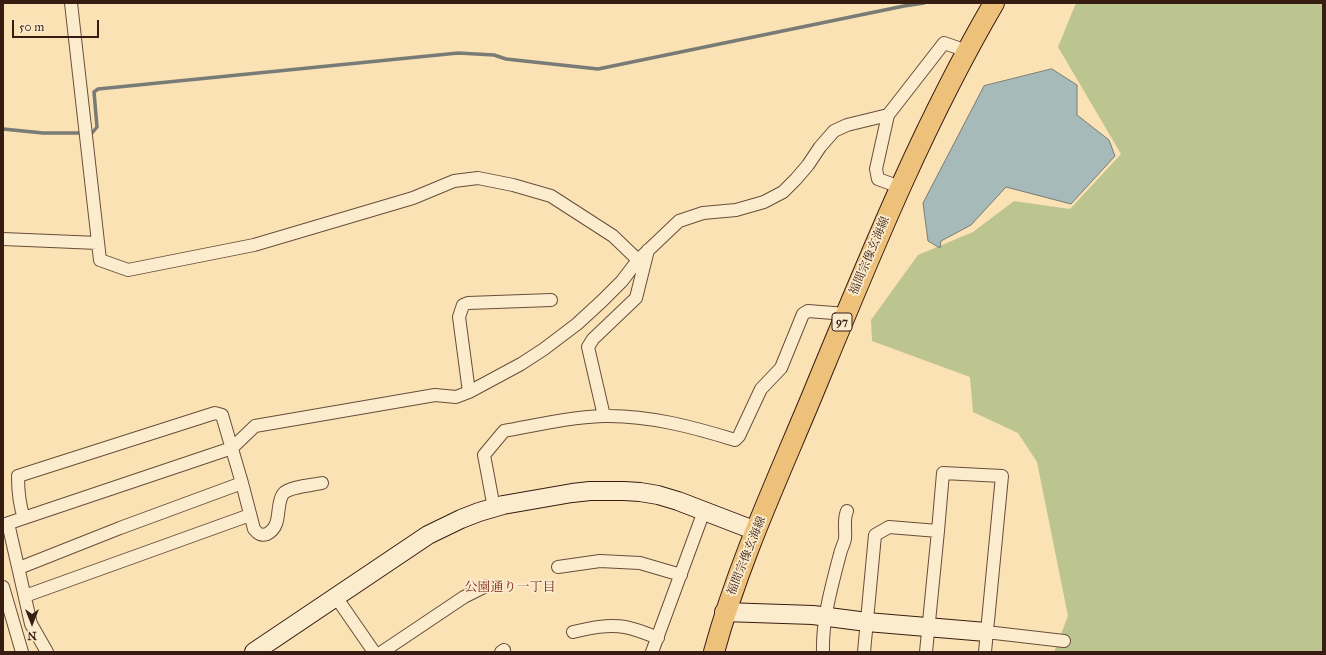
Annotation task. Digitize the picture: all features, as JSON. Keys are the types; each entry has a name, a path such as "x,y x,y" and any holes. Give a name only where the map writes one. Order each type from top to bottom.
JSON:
{"main road":[{"name":"福間宗像玄海線","path":"714,652 724,612 756,531 900,187 966,51 994,3"}],"street":[{"path":"71,3 100,260 128,270 254,245 413,198 454,181 478,178 513,185 550,196 613,236 638,260"},
{"path":"900,187 878,179 876,169 888,115 944,43 966,51"},
{"path":"47,652 32,624 5,524 232,448 255,426 435,395 456,397 469,392 544,349 577,324 602,302 638,260 679,221 703,213 736,210 764,202 784,192 808,165 820,147 834,131 847,125 888,115"},
{"path":"3,238 98,243"},
{"path":"604,416 588,347 593,339 636,298 648,250"},
{"path":"469,392 459,317 462,305 468,303 551,300"},
{"path":"494,508 484,455 504,431 558,421 604,416 658,421 694,428 735,440 739,436 761,389 781,368 802,314 808,310 846,314"},
{"path":"24,518 20,506 18,476 215,413 222,415 254,530 258,534 264,535 269,533 278,518 281,499 284,493 289,490 322,483"},
{"path":"926,652 943,473 1002,476 985,652"},
{"path":"18,568 120,528 242,483"},
{"path":"254,652 428,535 461,519 521,501 572,493 618,491 640,492 658,495 756,531"},
{"path":"652,652 704,511"},
{"path":"823,652 826,616 840,551 845,540 844,524 847,511"},
{"path":"25,596 250,515"},
{"path":"864,652 875,535 889,527 938,531"},
{"path":"558,567 600,561 640,563 681,575"},
{"path":"3,586 7,618 22,652"},
{"path":"382,652 464,597 486,586"},
{"path":"336,597 374,652"},
{"path":"724,612 826,616 867,622 986,632 1064,641"},
{"path":"572,632 613,626 626,627 658,638"}],"green space":[{"path":"1076,3 1323,3 1323,652 1054,652 1068,616 1037,462 1018,433 973,412 970,377 872,341 871,320 918,255 973,232 1014,201 1070,209 1121,154 1058,47"}],"shaded area":[{"path":"1052,69 1077,85 1077,115 1109,140 1115,156 1071,204 1006,187 971,225 941,241 940,248 928,241 923,203 984,86"}],"waterway":[{"path":"3,129 43,133 92,133 97,127 94,92 98,89 458,53 494,55 506,59 598,69 924,3"}],"district":[{"name":"公園通り一丁目","path":"510,588"}]}
